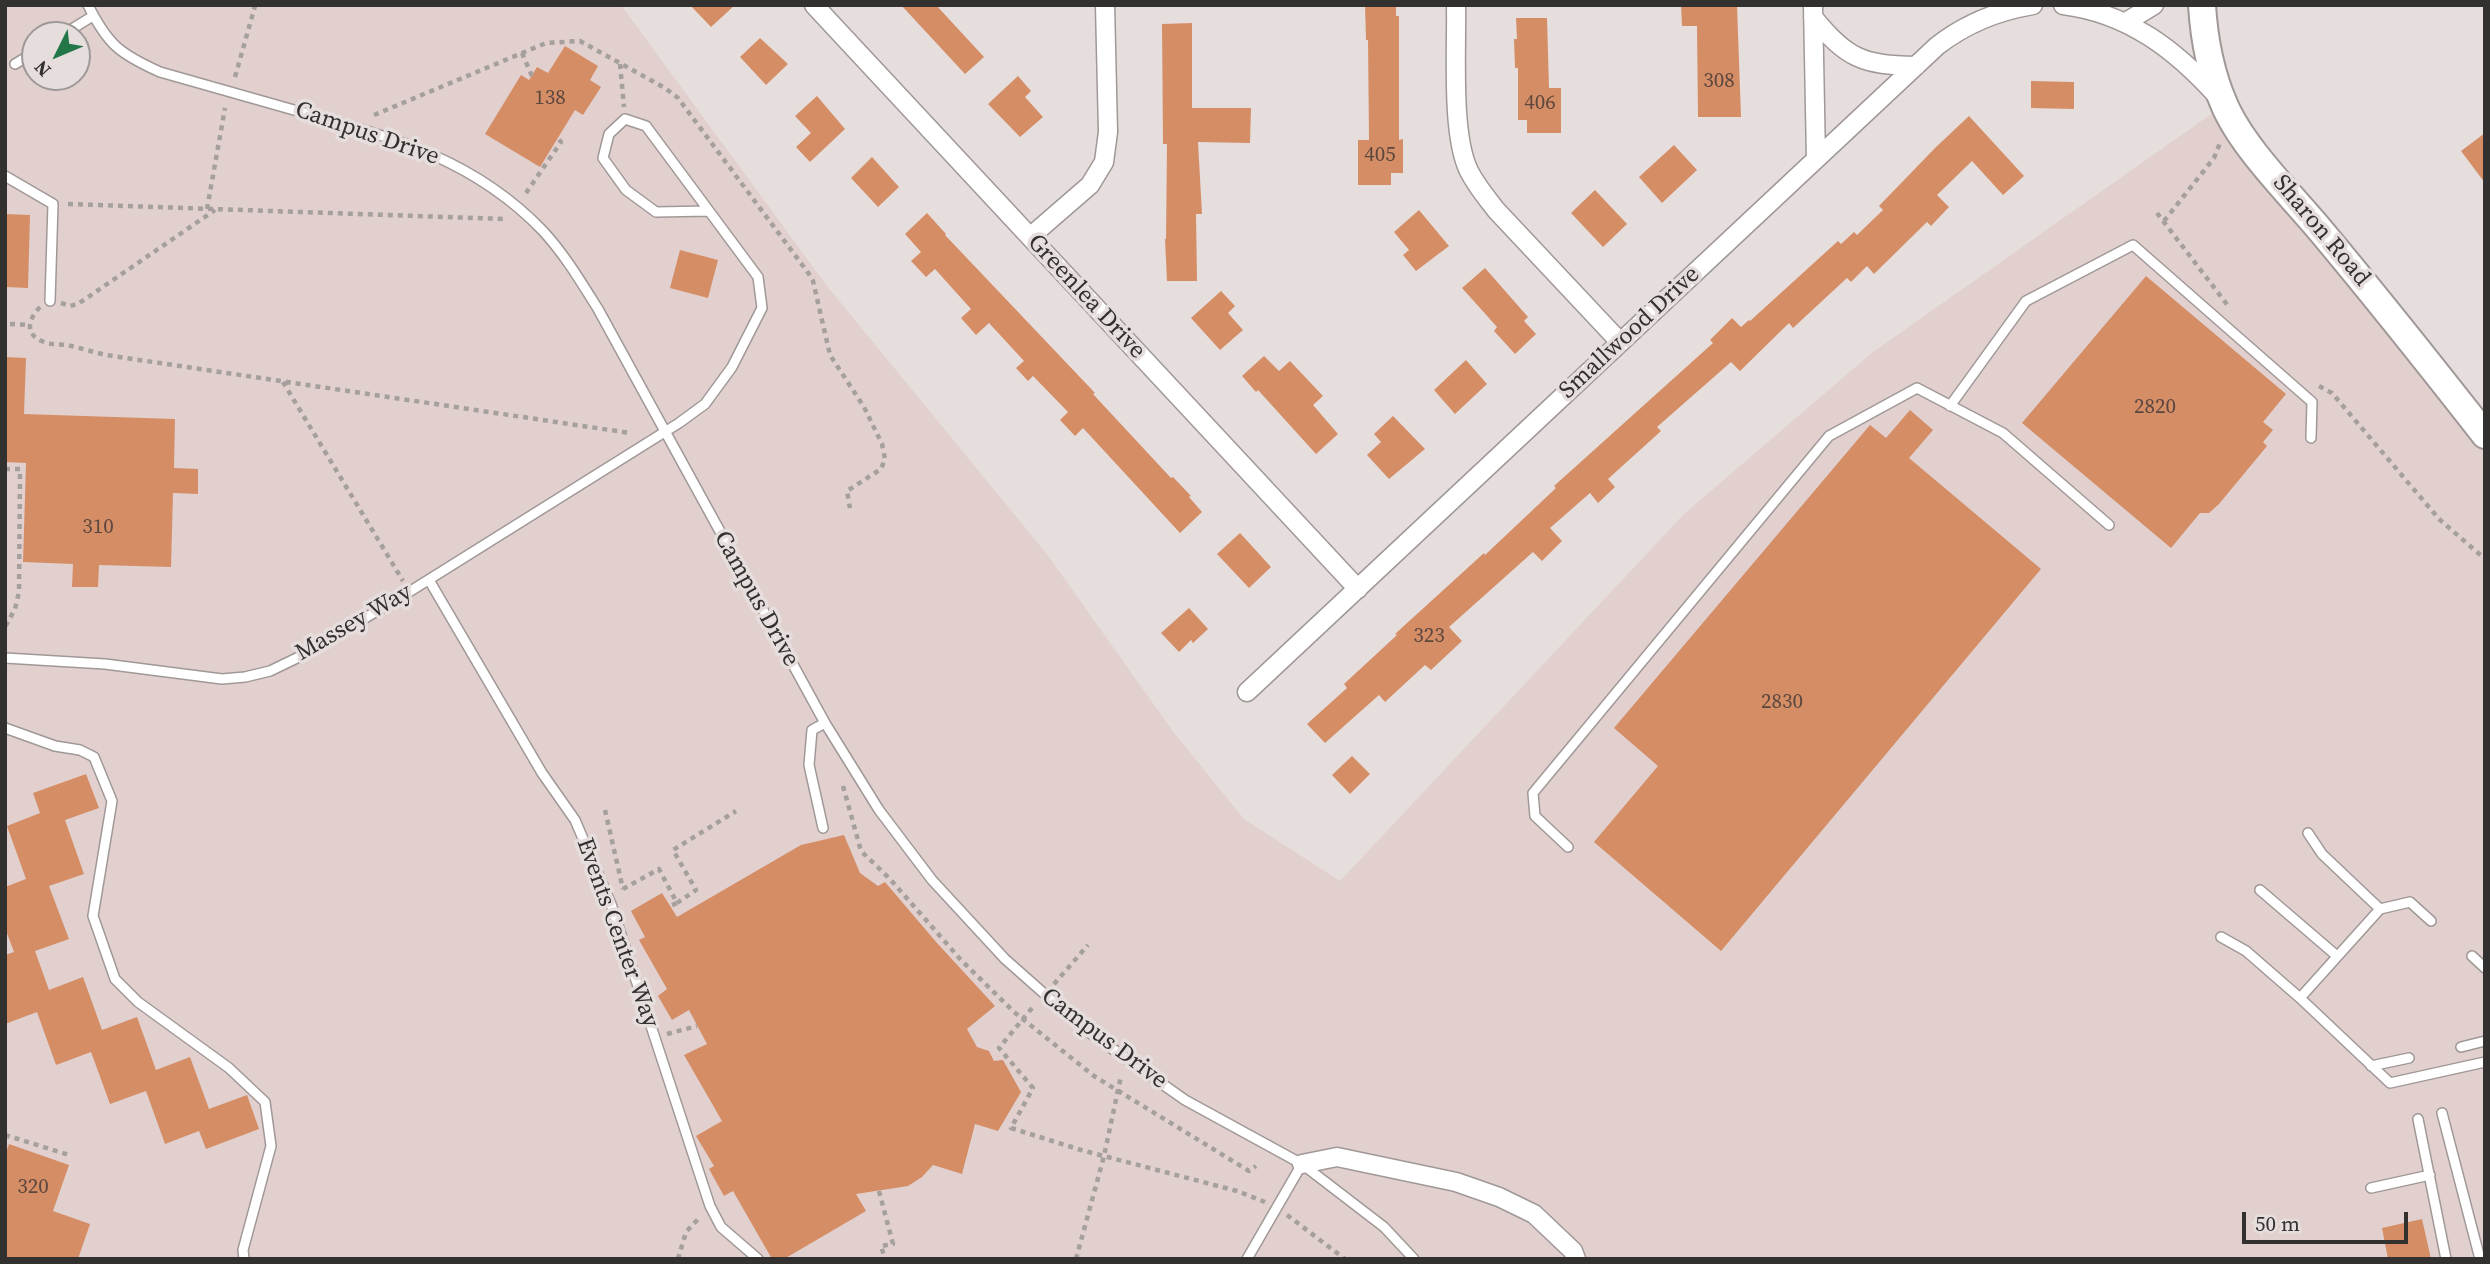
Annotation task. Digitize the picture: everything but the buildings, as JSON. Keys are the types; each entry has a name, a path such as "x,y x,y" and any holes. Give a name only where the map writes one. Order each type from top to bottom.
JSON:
{"street":[{"name":"Greenlea Drive","path":"814,5 1358,589"},
{"path":"1030,237 1090,185 1104,162 1108,132 1105,5"},
{"path":"1456,5 1458,116 1461,146 1468,169 1496,210 1620,342"},
{"name":"Smallwood Drive","path":"1247,692 1916,66 1954,33 1974,22 2033,5"},
{"path":"2063,5 2094,11 2126,22 2172,52 2224,105"},
{"path":"2126,22 2154,5"},
{"name":"Sharon Road","path":"2202,5 2214,76 2224,105 2255,152 2424,356 2485,435"},
{"path":"1813,11 1830,38 1858,58 1889,66 1916,66"},
{"path":"1813,11 1816,159"},
{"path":"1301,1164 1337,1157 1456,1182 1499,1197 1534,1214 1573,1251 1576,1259"}],"lane":[{"name":"Campus Drive","path":"88,5 102,33 116,48 136,61 160,72 381,134 428,151 473,175 542,231 567,261 598,309 663,432 825,723 880,810 932,880 1015,968 1083,1028 1185,1100 1301,1164 1384,1227 1414,1259"},
{"path":"85,21 93,16"},
{"path":"15,64 21,60"},
{"path":"625,119 608,134 603,158 626,190 656,212 708,211"},
{"name":"Massey Way","path":"5,658 105,664 222,679 270,671 301,656 429,580 679,424 705,404 732,367 762,308 758,276 646,127 625,119"},
{"path":"5,176 52,204 50,302"},
{"path":"1950,405 2026,300 2133,245 2312,402 2311,438"},
{"path":"1568,847 1535,816 1533,793 1829,436 1917,388 2003,433 2109,525"},
{"name":"Events Center Way","path":"429,580 542,773 575,820 611,904 710,1206 721,1227 758,1259"},
{"path":"823,828 809,765 812,730 825,723"},
{"path":"5,729 55,746 80,750 94,757 112,801 93,916 115,979 147,1009 229,1068 265,1102 271,1146 243,1250 244,1259"},
{"path":"2308,833 2322,854 2380,909"},
{"path":"2260,890 2337,956"},
{"path":"2300,998 2380,909 2410,902 2431,921"},
{"path":"2221,937 2246,951 2390,1083 2485,1062"},
{"path":"2472,956 2485,968"},
{"path":"2461,1046 2485,1041"},
{"path":"2371,1066 2409,1058"},
{"path":"2442,1113 2480,1259"},
{"path":"2418,1119 2446,1259"},
{"path":"1247,1259 1301,1164"},
{"path":"2371,1188 2430,1175"}],"path":[{"path":"235,77 257,5"},
{"path":"522,53 532,76"},
{"path":"620,63 625,119"},
{"path":"207,209 225,108"},
{"path":"526,193 561,142 558,138"},
{"path":"2164,221 2214,158"},
{"path":"52,204 504,219"},
{"path":"215,210 78,304 70,306 50,302 32,316 28,325 32,335 44,343 67,345 106,355 630,433"},
{"path":"10,324 28,325"},
{"path":"283,382 403,582"},
{"path":"5,469 20,469 20,483 19,592 16,609 5,627"},
{"path":"843,786 861,851 890,879 961,960 1023,1020 1118,1092 1249,1171 1256,1166"},
{"path":"605,810 624,896"},
{"path":"670,906 696,890 673,850 736,811"},
{"path":"623,889 659,869 677,903"},
{"path":"1054,984 1088,945"},
{"path":"1032,1008 999,1048 1033,1088 1011,1128 1237,1191 1275,1207 1345,1259"},
{"path":"656,1037 697,1026"},
{"path":"1076,1259 1104,1156 1121,1076"},
{"path":"5,1135 69,1155"},
{"path":"878,1191 893,1244 881,1246 885,1259"},
{"path":"678,1259 686,1233 710,1206"}],"shaded area":[{"path":"5,5 621,5 827,286 1046,553 1175,734 1244,819 1340,881 1684,514 1873,352 2224,105 2485,435 2485,1259 5,1259"}]}
